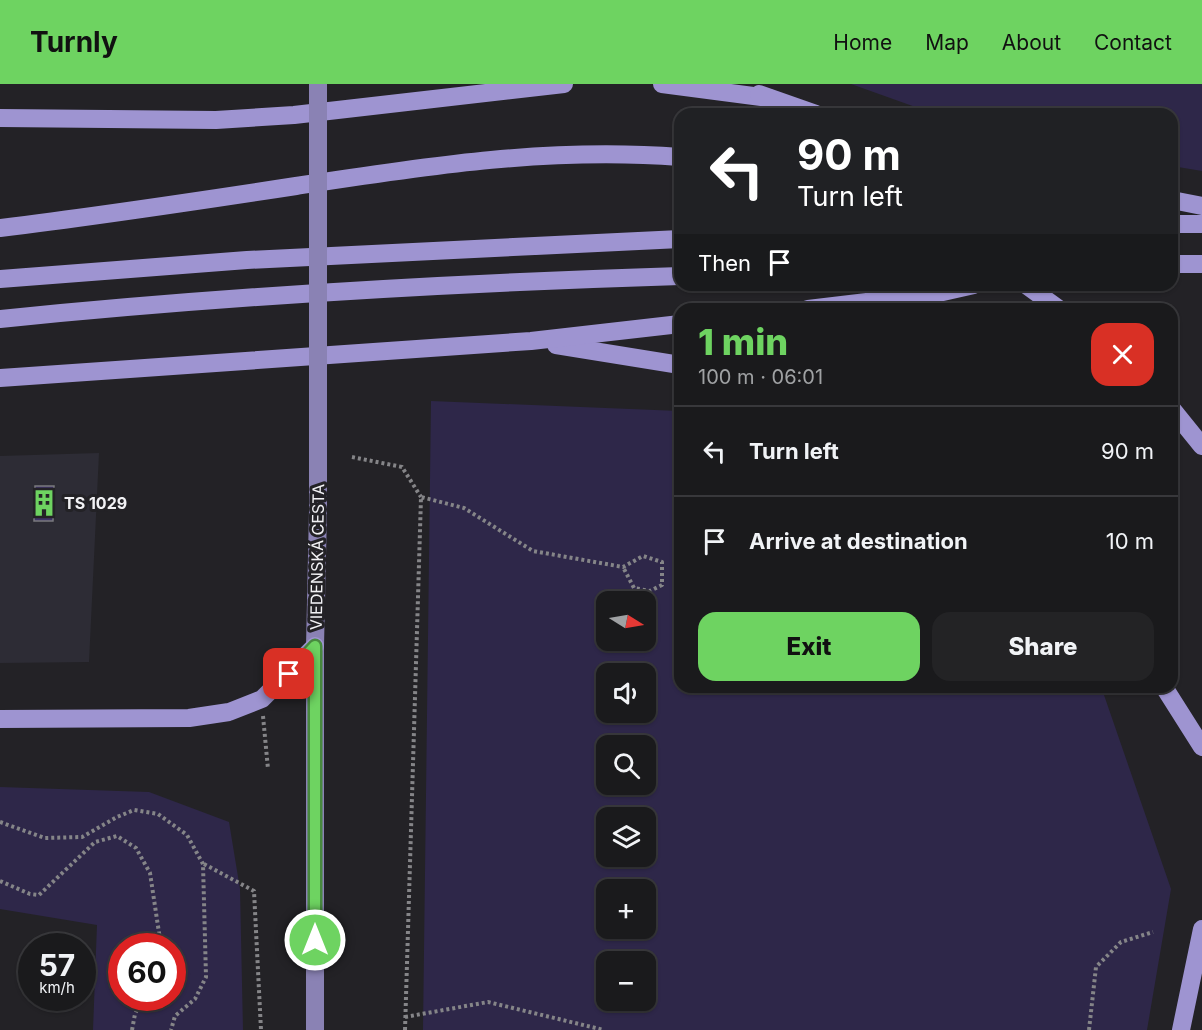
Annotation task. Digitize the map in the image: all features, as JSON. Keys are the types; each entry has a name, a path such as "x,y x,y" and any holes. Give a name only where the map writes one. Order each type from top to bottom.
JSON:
{"highway":[{"path":"0,118 216,120 283,116 378,107 564,84"},
{"path":"662,84 769,98"},
{"path":"739,84 798,108"},
{"path":"0,228 111,215 476,160 589,152 674,157"},
{"path":"1178,201 1202,206"},
{"path":"1178,224 1202,224"},
{"path":"0,279 247,260 674,239"},
{"path":"1178,264 1202,264"},
{"path":"0,319 250,297 537,280 674,276"},
{"path":"858,303 947,291"},
{"path":"1034,291 1051,303"},
{"path":"0,378 531,341 674,325"},
{"path":"531,341 640,356 674,364"},
{"path":"1178,416 1202,446"},
{"path":"0,719 189,718 229,712 262,699 315,646"},
{"path":"1168,693 1202,747"},
{"path":"1181,1030 1188,986 1202,929"}],"main road":[{"name":"VIEDENSKÁ CESTA","path":"315,1030 318,84"}],"path":[{"path":"352,457 402,467 421,496 405,1030"},
{"path":"421,496 464,508 533,551 622,567 643,556 662,562 662,585 650,591 634,588 622,567"},
{"path":"262,699 268,769"},
{"path":"0,822 45,838 82,837 134,810 158,814 187,835 204,864 206,977 195,999 175,1016 171,1030"},
{"path":"0,881 39,896 95,842 117,836 136,848 150,873 159,933"},
{"path":"204,864 254,891 261,1030"},
{"path":"1089,1030 1096,967 1121,942 1153,932"},
{"path":"405,1017 488,1002 604,1030"},
{"path":"132,1030 136,1011"}],"shaded area":[{"path":"851,84 1202,84 1202,171 1178,167 1178,108 918,108"},
{"path":"431,401 674,411 674,693 1102,693 1171,889 1147,1030 423,1030"},
{"path":"99,453 89,662 0,663 0,456"},
{"path":"0,787 149,792 229,822 240,889 243,1030 93,1030 94,1011 96,1011 97,925 0,909"}],"building":[{"name":"TS 1029","path":"35,486 54,486 53,521 34,521"}],"place":[{"name":"TS 1029","path":"44,503"}],"route":[{"path":"289,674 315,646 315,940"}]}
